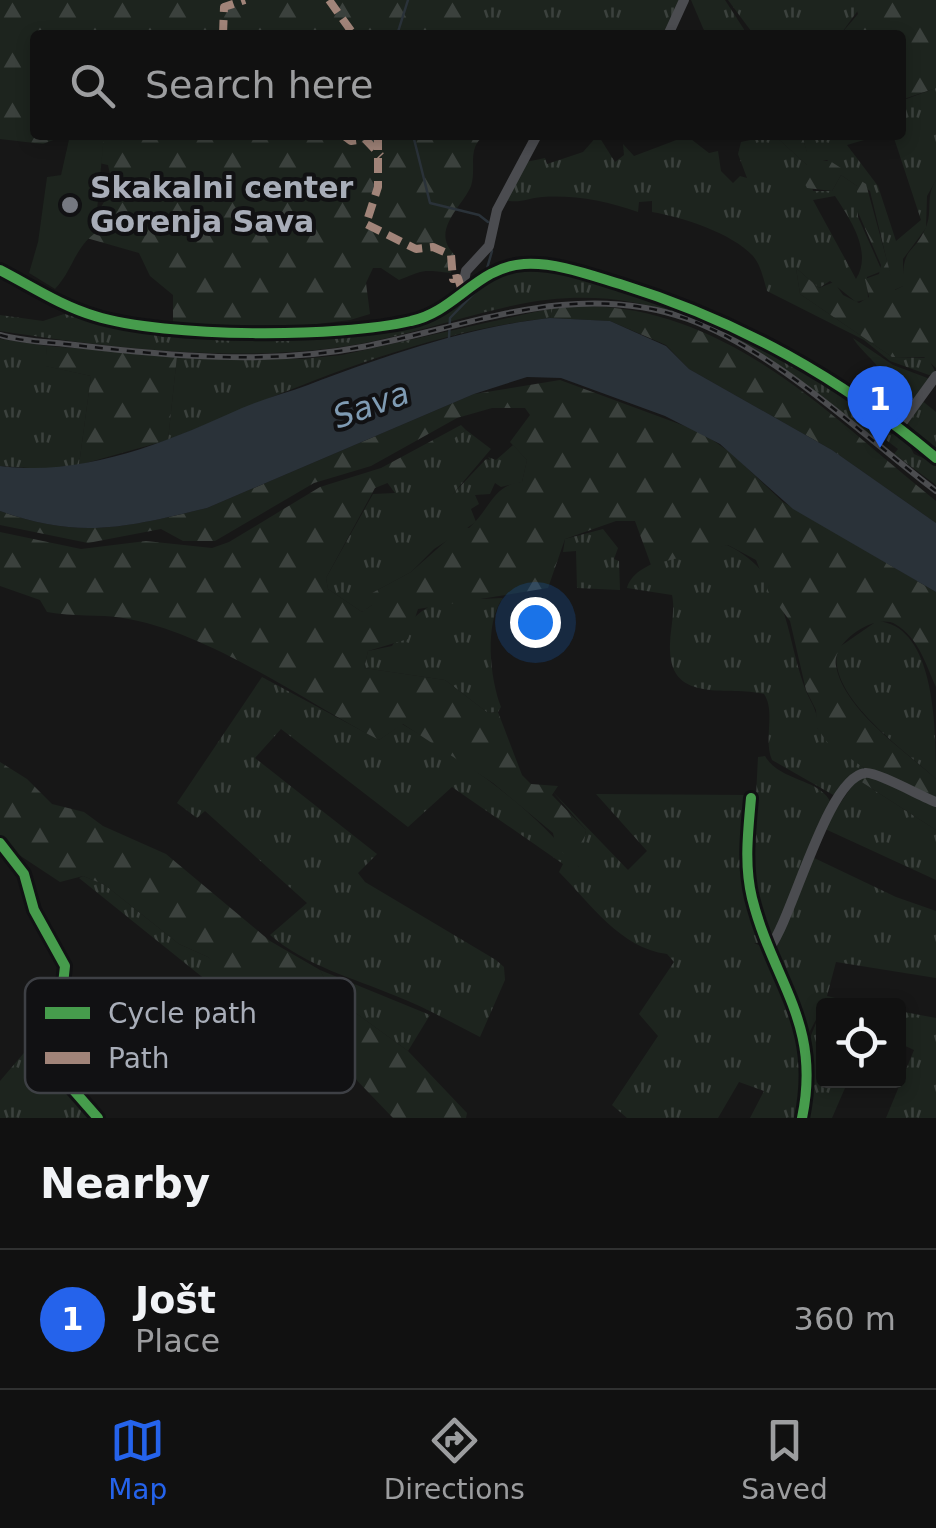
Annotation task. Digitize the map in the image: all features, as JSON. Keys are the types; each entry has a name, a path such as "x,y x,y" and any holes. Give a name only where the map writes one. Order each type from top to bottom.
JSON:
{"street":[{"path":"670,30 684,0"},
{"path":"462,291 466,271 489,246 492,226 513,174 535,140"},
{"path":"0,270 93,316 133,326 181,331 398,324 426,316 485,275 519,264 550,266 680,304 793,356 899,426 936,458"},
{"path":"899,426 936,376"},
{"path":"770,946 835,802 857,776 870,772 936,802"},
{"path":"751,798 750,883 806,1038 808,1080 802,1118"},
{"path":"0,844 24,874 34,910 65,966 64,978"},
{"path":"76,1093 98,1118"}],"green space":[{"path":"0,0 464,0 464,30 30,30 30,140 53,140 43,144 0,139"},
{"path":"464,0 681,0 667,30 464,30"},
{"path":"691,0 725,0 744,30 704,30"},
{"path":"728,0 854,0 859,9 844,30 750,30"},
{"path":"854,0 936,0 936,88 906,98 906,30 844,30 858,14"},
{"path":"936,88 936,180 927,196 926,228 903,259 903,286 894,290 870,191 827,160 818,162 807,153 803,140 864,140 847,145 878,186 896,241 921,220 895,140 906,140 906,99"},
{"name":"Skakalni center Gorenja Sava","path":"69,140 104,140 95,233 82,246 55,289 29,273 38,242 47,177 61,175"},
{"path":"93,140 479,140 471,186 450,219 445,237 455,255 451,273 424,271 399,280 381,268 373,268 366,283 370,314 309,325 173,326 173,295 150,276 139,253 83,237 113,187 108,165 99,163"},
{"path":"594,140 601,140 615,162 624,155 623,144 634,156 676,140 692,140 709,153 718,151 721,171 733,183 740,176 747,178 738,154 741,142 780,140 807,165 813,191 832,191 841,175 857,186 858,217 882,271 867,277 868,299 856,302 830,281 819,288 796,268 800,294 892,357 928,358 936,373 929,375 890,361 864,340 767,291 758,264 744,248 706,227 652,212 652,201 639,202 638,212 579,198 505,200 526,162 545,158 547,164 583,152","holes":["835,196 853,225 862,258 856,279 813,200"]},
{"path":"780,140 803,140 807,152 818,161 830,161 866,184 895,290 903,286 906,257 926,227 936,180 936,368 924,357 892,357 800,294 796,268 819,288 834,282 843,295 859,303 869,297 865,279 879,274 881,265 857,210 857,186 841,175 832,191 807,188 800,175 807,165"},
{"path":"521,269 609,284 720,324 774,350 863,406 891,434 903,434 914,454 936,464 936,485 894,454 898,449 878,434 873,438 749,349 707,326 663,310 617,300 566,298 511,306 372,341 286,352 163,351 0,331 0,315 43,321 64,314 163,337 385,330 426,322 488,279"},
{"path":"586,306 638,312 687,326 732,346 776,373 936,501 936,523 832,450 689,369 666,345 610,321 550,318 553,308"},
{"path":"553,308 550,318 451,336 355,366 168,440 177,356 302,359 342,355"},
{"path":"853,338 893,365 930,379 900,418 884,400 876,402 882,391 881,373"},
{"path":"0,339 47,346 46,366 91,376 79,465 45,469 0,466"},
{"path":"47,346 177,356 168,440 79,465 91,376 45,366"},
{"path":"560,380 701,432 731,453 783,502 936,592 936,687 916,644 903,630 887,622 866,626 847,639 836,657 836,666 841,682 863,713 936,779 936,830 857,779 867,770 828,743 817,728 816,710 806,690 790,621 769,593 756,560 728,545 651,565 635,521 616,521 565,539 548,588 418,609 408,639 368,651 364,668 445,680 488,713 498,712 522,775 531,784 558,786 552,795 586,830 580,868 556,847 553,833 493,783 403,724 379,740 254,669 188,637 123,618 47,612 40,600 0,586 0,532 81,549 146,541 212,548 229,542 320,487 381,468 461,425 466,430 395,480 375,488 326,578 328,589 362,612 372,605 372,593 411,572 463,526 469,528 504,488 522,482 527,460 510,442 530,415 525,408 492,408 457,418 371,466 314,483 215,541 183,541 161,529 88,543 0,525 0,511 80,528 128,525 178,515 207,508 474,394"},
{"path":"920,399 936,412 936,453 906,422"},
{"path":"466,430 491,449 452,495 486,459 490,460 488,457 496,460 513,445 527,460 522,482 501,487 495,483 490,494 475,495 479,504 471,509 476,522 434,549 411,572 372,593 372,605 362,612 328,589 326,578 373,494 395,493 386,481"},
{"path":"603,529 618,548 614,559 619,561 620,590 577,588 576,551 563,552 565,539"},
{"path":"727,545 748,558 774,590 816,713 817,728 865,769 835,796 772,760 769,709 764,694 705,689 680,679 670,650 672,595 627,588 642,569 655,563"},
{"path":"503,598 491,636 494,682 501,707 498,712 488,713 445,680 364,668 368,651 392,646 427,608 450,600"},
{"path":"877,621 896,627 911,641 922,660 933,709 936,779 870,721 843,684 837,666 838,648"},
{"path":"262,677 379,740 402,724 498,788 541,825 579,867 586,830 553,792 628,870 647,851 596,794 748,795 746,833 762,943 754,943 765,948 797,1030 802,1069 797,1118 750,1118 764,1091 739,1082 718,1118 627,1118 612,1105 658,1036 639,1014 674,962 667,954 650,950 621,934 559,872 563,864 452,787 408,827 281,729 255,758 377,854 358,873 365,882 504,967 505,980 480,1037 284,946 270,935 307,903 205,811 197,818 177,803"},
{"path":"765,756 780,771 818,789 831,803 777,932 770,939 752,874 758,757"},
{"path":"0,762 27,779 52,804 84,812 103,826 166,854 270,941 320,970 324,978 227,978 208,957 179,944 105,885 83,876 60,882 0,840"},
{"path":"857,779 936,830 936,880 823,828"},
{"path":"810,856 896,897 936,911 936,978 836,962 827,996 835,998 816,998 816,1020 808,1035 775,950"},
{"path":"79,878 105,885 179,944 208,957 232,978 203,978"},
{"path":"355,984 430,1015 408,1051 355,1013"},
{"path":"906,1012 936,1018 936,1118 886,1118 898,1088 906,1088 906,1069 914,1050 906,1046"},
{"path":"355,1013 408,1051 467,1113 466,1118 393,1118 355,1078"},
{"path":"816,1023 816,1088 845,1088 832,1118 805,1118 812,1083 810,1038"},
{"path":"25,1052 25,1093 74,1093 95,1118 0,1118 0,1081"}],"water":[{"name":"Sava","path":"550,318 610,321 666,346 689,369 832,450 936,523 936,592 793,509 720,444 665,416 561,378 527,377 474,394 207,508 178,515 128,525 80,528 0,511 0,466 63,466 124,454 397,353 488,328"}],"waterway":[{"path":"399,30 408,0"},
{"path":"414,140 430,203 479,215 488,222"},
{"path":"486,272 492,251"},
{"path":"449,338 450,318 482,285"}],"railway":[{"path":"0,335 182,355 291,356 362,347 524,310 605,304 646,308 688,319 754,352 817,396 936,491"}],"marked path":[{"path":"223,30 224,7 245,0"},
{"path":"329,0 350,30"},
{"path":"350,140 358,140"},
{"path":"366,140 381,156"},
{"path":"378,140 378,187 366,224 416,249 433,247 451,255 453,279 458,278 462,291"}],"cycle path":[{"path":"0,270 82,312 126,323 207,332 298,333 411,321 441,309 479,281 507,267 561,267 664,299 747,334 863,402 936,458"},
{"path":"751,798 747,848 750,886 761,928 801,1029 806,1055 802,1118"},
{"path":"0,843 24,874 34,910 65,966 64,978"},
{"path":"76,1093 98,1118"}],"place":[{"name":"Skakalni center Gorenja Sava","path":"70,205"},
{"name":"Jošt","path":"880,448"}]}
